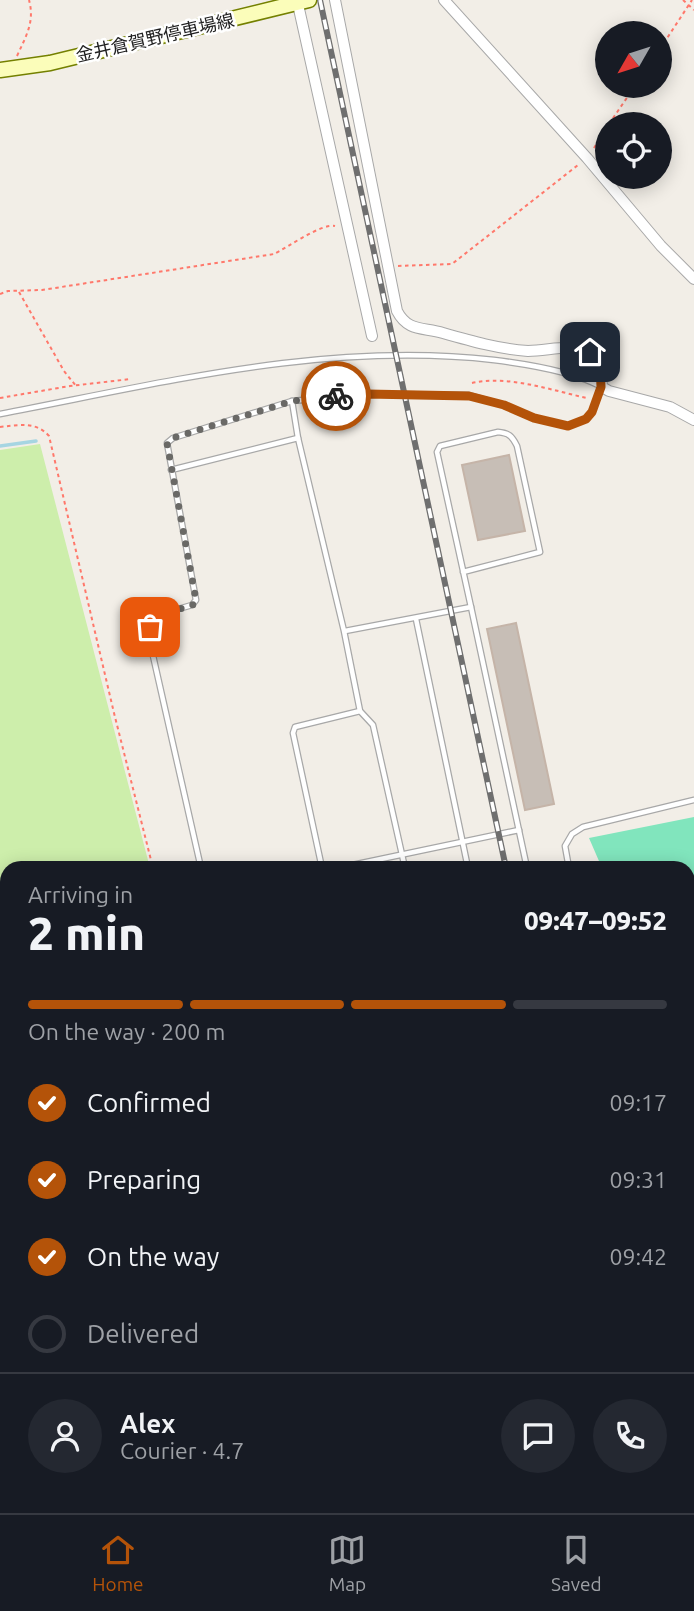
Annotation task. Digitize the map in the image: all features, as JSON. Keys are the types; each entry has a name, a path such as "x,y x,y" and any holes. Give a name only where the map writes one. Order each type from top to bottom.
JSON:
{"main road":[{"name":"金井倉賀野停車場線","path":"5,70 50,63 302,1"}],"street":[{"path":"335,0 397,311 401,319 413,328 494,347 530,351 581,349 590,352 600,362 601,387 670,407 694,420"},
{"path":"444,0 587,158 661,246 694,279"},
{"path":"302,1 346,229 372,336"}],"lane":[{"path":"0,414 155,383 288,361 417,355 512,363 591,381 601,387 586,419 568,426 534,418 504,405 469,396 367,394 309,397 292,401 173,438 167,443 196,600 192,606 158,615 153,619 149,638 199,861"},
{"path":"292,401 360,711 373,725 403,861"},
{"path":"463,572 540,552 517,446 508,433 498,432 440,446 437,452 526,861"},
{"path":"171,470 298,438"},
{"path":"344,631 471,607"},
{"path":"416,618 467,861"},
{"path":"321,861 293,733 295,727 360,711"},
{"path":"568,861 565,846 572,834 583,827 694,800"},
{"path":"370,861 519,830"}],"path":[{"path":"5,70 32,24 29,0"},
{"path":"683,0 694,10"},
{"path":"672,31 691,0"},
{"path":"390,266 452,264 587,158 595,146"},
{"path":"0,294 8,291 42,290 274,254 329,225 346,229"},
{"path":"19,292 64,371 76,386"},
{"path":"0,398 120,379 148,379 155,383"},
{"path":"472,383 487,380 506,381 597,400"},
{"path":"0,427 36,426 44,429 49,436 151,861"}],"green space":[{"path":"40,444 148,861 0,861 0,450"},
{"path":"694,817 694,861 599,861 589,838"}],"building":[{"path":"509,455 525,531 478,540 462,465"},
{"path":"516,623 554,804 525,810 487,629"}],"waterway":[{"path":"0,446 36,441"}],"railway":[{"path":"320,0 504,861"}],"way so far":[{"path":"150,627 158,615 192,606 196,600 167,443 173,438 292,401 336,396"}],"route":[{"path":"336,396 469,396 504,405 534,418 568,426 586,419 592,412 601,387 600,362 590,352"}]}
